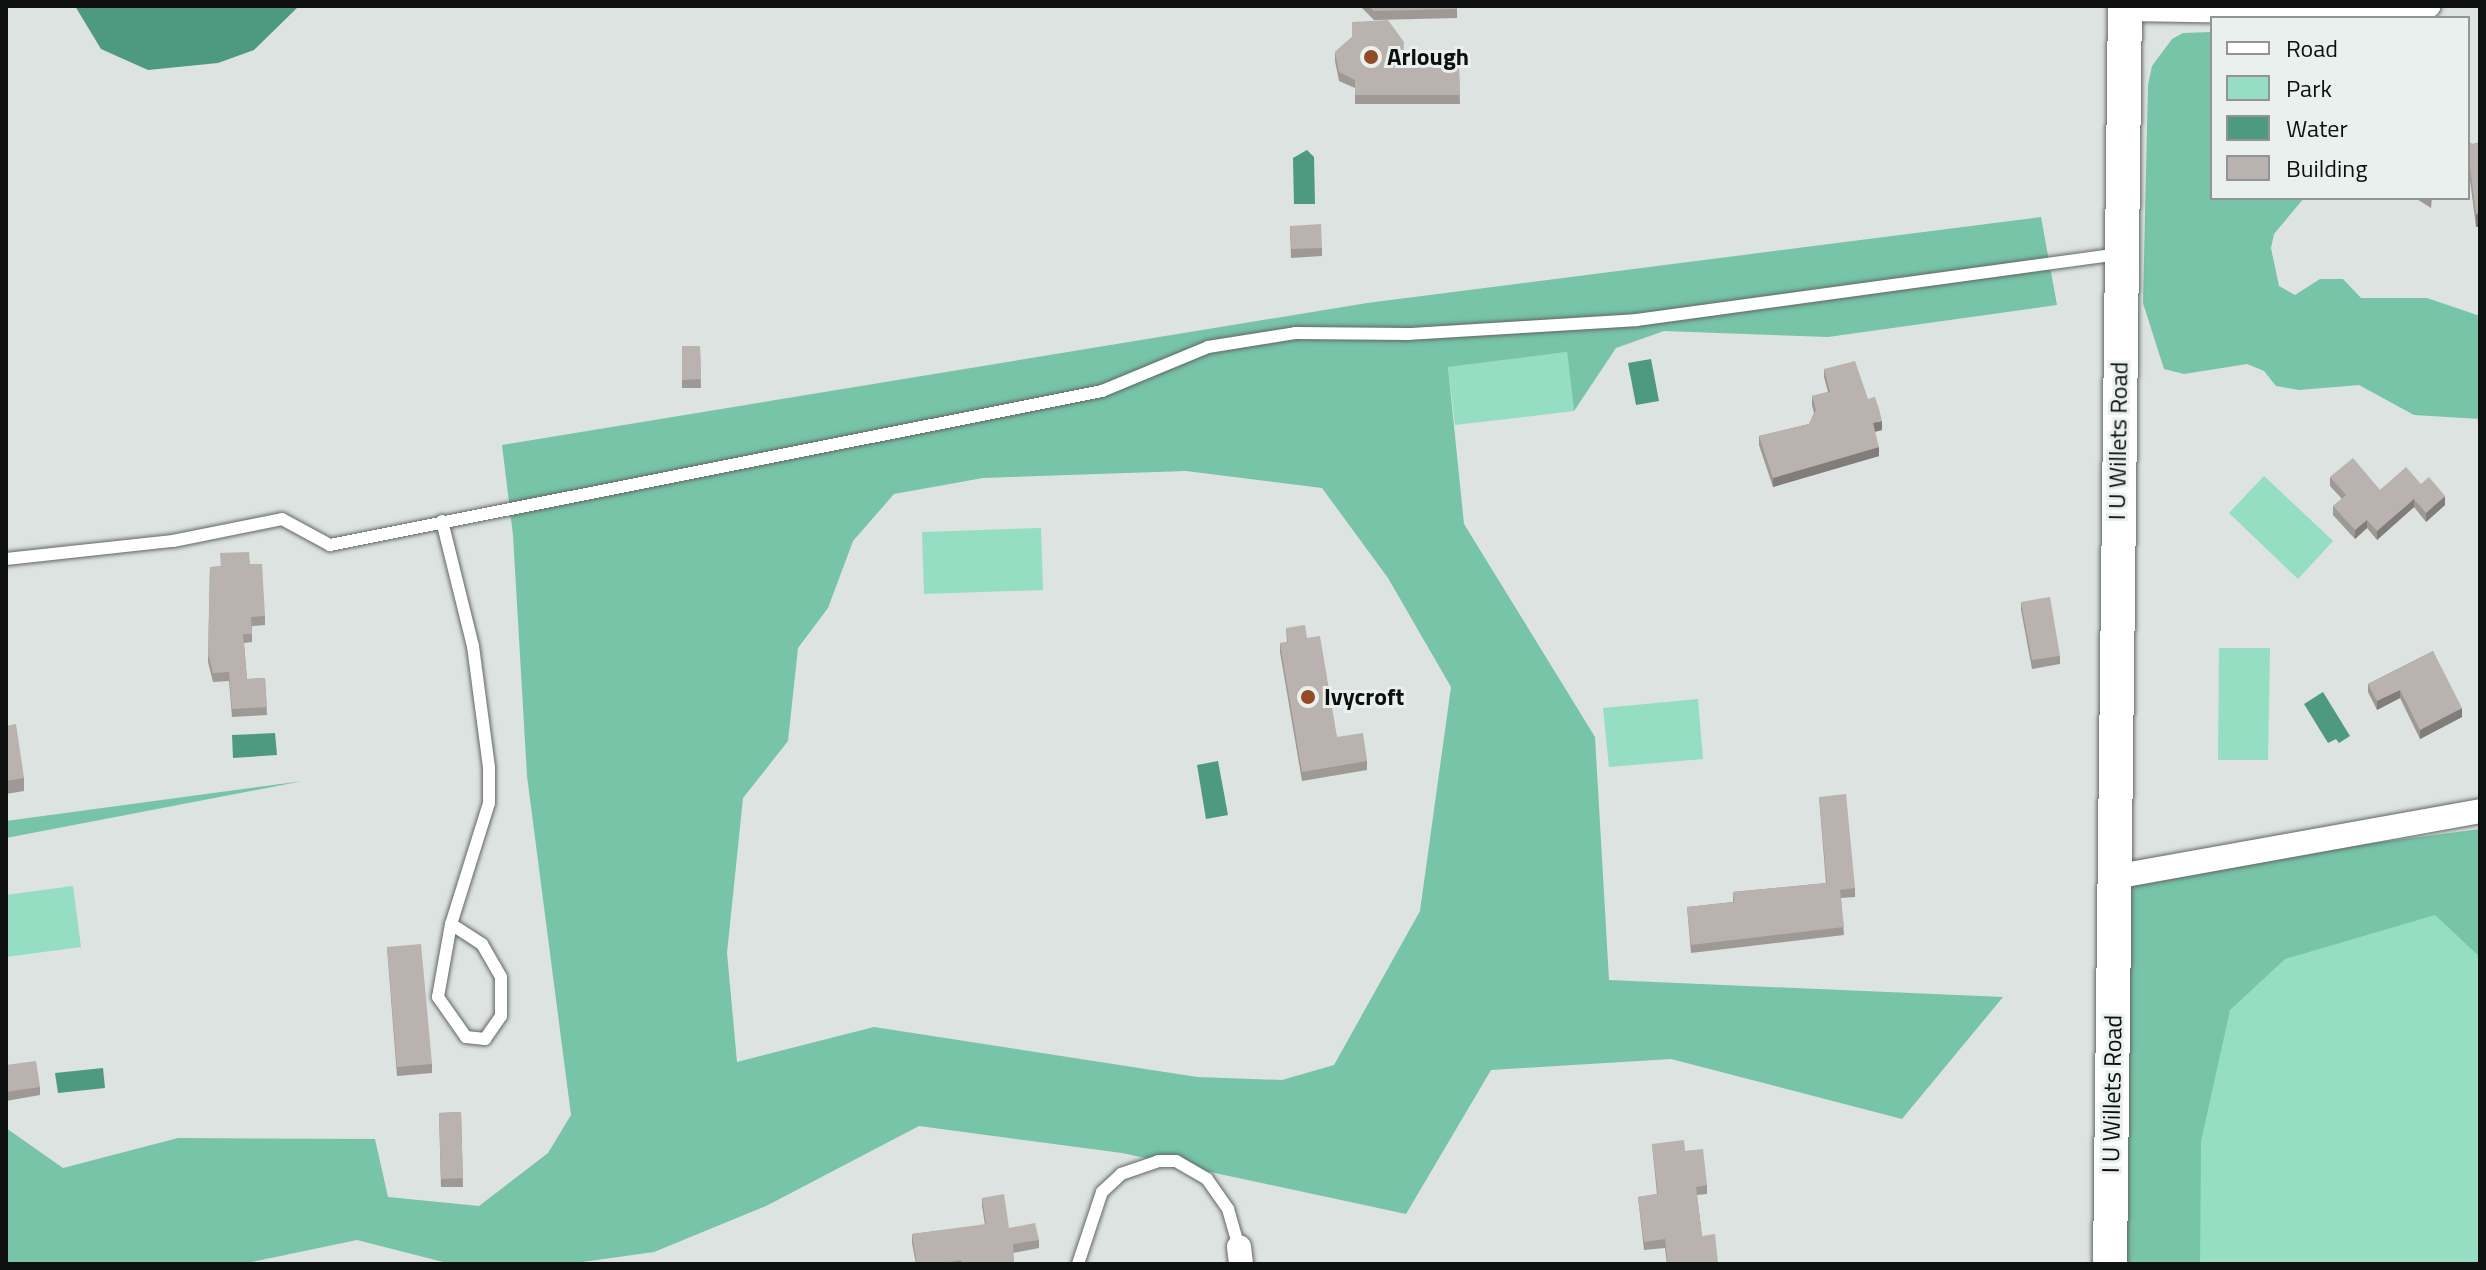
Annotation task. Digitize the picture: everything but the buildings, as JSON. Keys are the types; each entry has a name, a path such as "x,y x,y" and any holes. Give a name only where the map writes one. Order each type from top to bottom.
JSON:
{"street":[{"path":"2125,8 2386,13 2428,6"},
{"name":"I U Willets Road","path":"2110,1264 2125,8"},
{"path":"2114,877 2480,811"}],"lane":[{"path":"6,559 173,541 282,519 330,545 1102,391 1223,345 1295,333 1409,334 1637,320 2120,254"},
{"path":"442,521 473,646 489,767 489,803 451,924 438,997 466,1037 485,1039 501,1016 501,977 482,944 451,924"},
{"path":"1078,1264 1102,1192 1121,1174 1158,1161 1176,1161 1207,1179 1228,1209 1240,1255"}],"green space":[{"path":"1567,352 1574,411 1455,425 1448,367"},
{"path":"2264,476 2333,541 2298,579 2229,513"},
{"path":"1041,528 1043,590 924,594 922,532"},
{"path":"2219,648 2270,648 2268,760 2218,760"},
{"path":"1698,699 1703,759 1609,767 1603,708"},
{"path":"73,886 81,947 6,957 6,895"},
{"path":"2480,899 2480,1264 2179,1264 2192,951"}],"shaded area":[{"path":"2210,32 2210,200 2302,200 2274,234 2271,248 2279,286 2295,295 2320,279 2343,279 2361,298 2427,298 2480,316 2480,419 2414,415 2359,385 2299,390 2276,386 2264,371 2247,364 2184,374 2164,369 2143,303 2148,85 2152,66 2172,39 2183,33"},
{"path":"2041,217 2057,305 1828,337 1664,331 1616,348 1574,411 1567,352 1448,367 1464,524 1595,737 1609,980 2003,997 1902,1119 1671,1059 1491,1070 1406,1214 1122,1153 919,1126 766,1206 654,1252 568,1264 451,1264 357,1240 242,1264 6,1264 6,1128 63,1168 178,1138 375,1139 388,1197 479,1206 548,1153 571,1115 527,776 513,535 502,445 1367,303","holes":["1186,471 1322,488 1388,578 1451,687 1420,911 1334,1065 1282,1080 1197,1077 874,1027 737,1062 727,953 743,798 788,741 798,648 828,608 853,541 894,494 983,478"]},
{"path":"303,781 6,838 6,821"},
{"path":"2480,829 2480,957 2435,915 2285,959 2230,1010 2201,1141 2200,1264 2110,1264 2114,877"}],"water":[{"path":"75,6 299,6 254,50 218,63 148,70 101,49"},
{"path":"1307,150 1314,157 1315,204 1294,204 1293,158"},
{"path":"1651,359 1659,401 1636,405 1628,363"},
{"path":"2323,692 2350,736 2339,743 2336,739 2328,743 2304,704"},
{"path":"275,733 277,755 233,758 232,735"},
{"path":"1218,761 1228,815 1206,819 1197,765"},
{"path":"103,1068 105,1088 58,1093 55,1073"}],"place":[{"name":"Arlough","path":"1371,57"},
{"name":"Ivycroft","path":"1308,697"}]}
